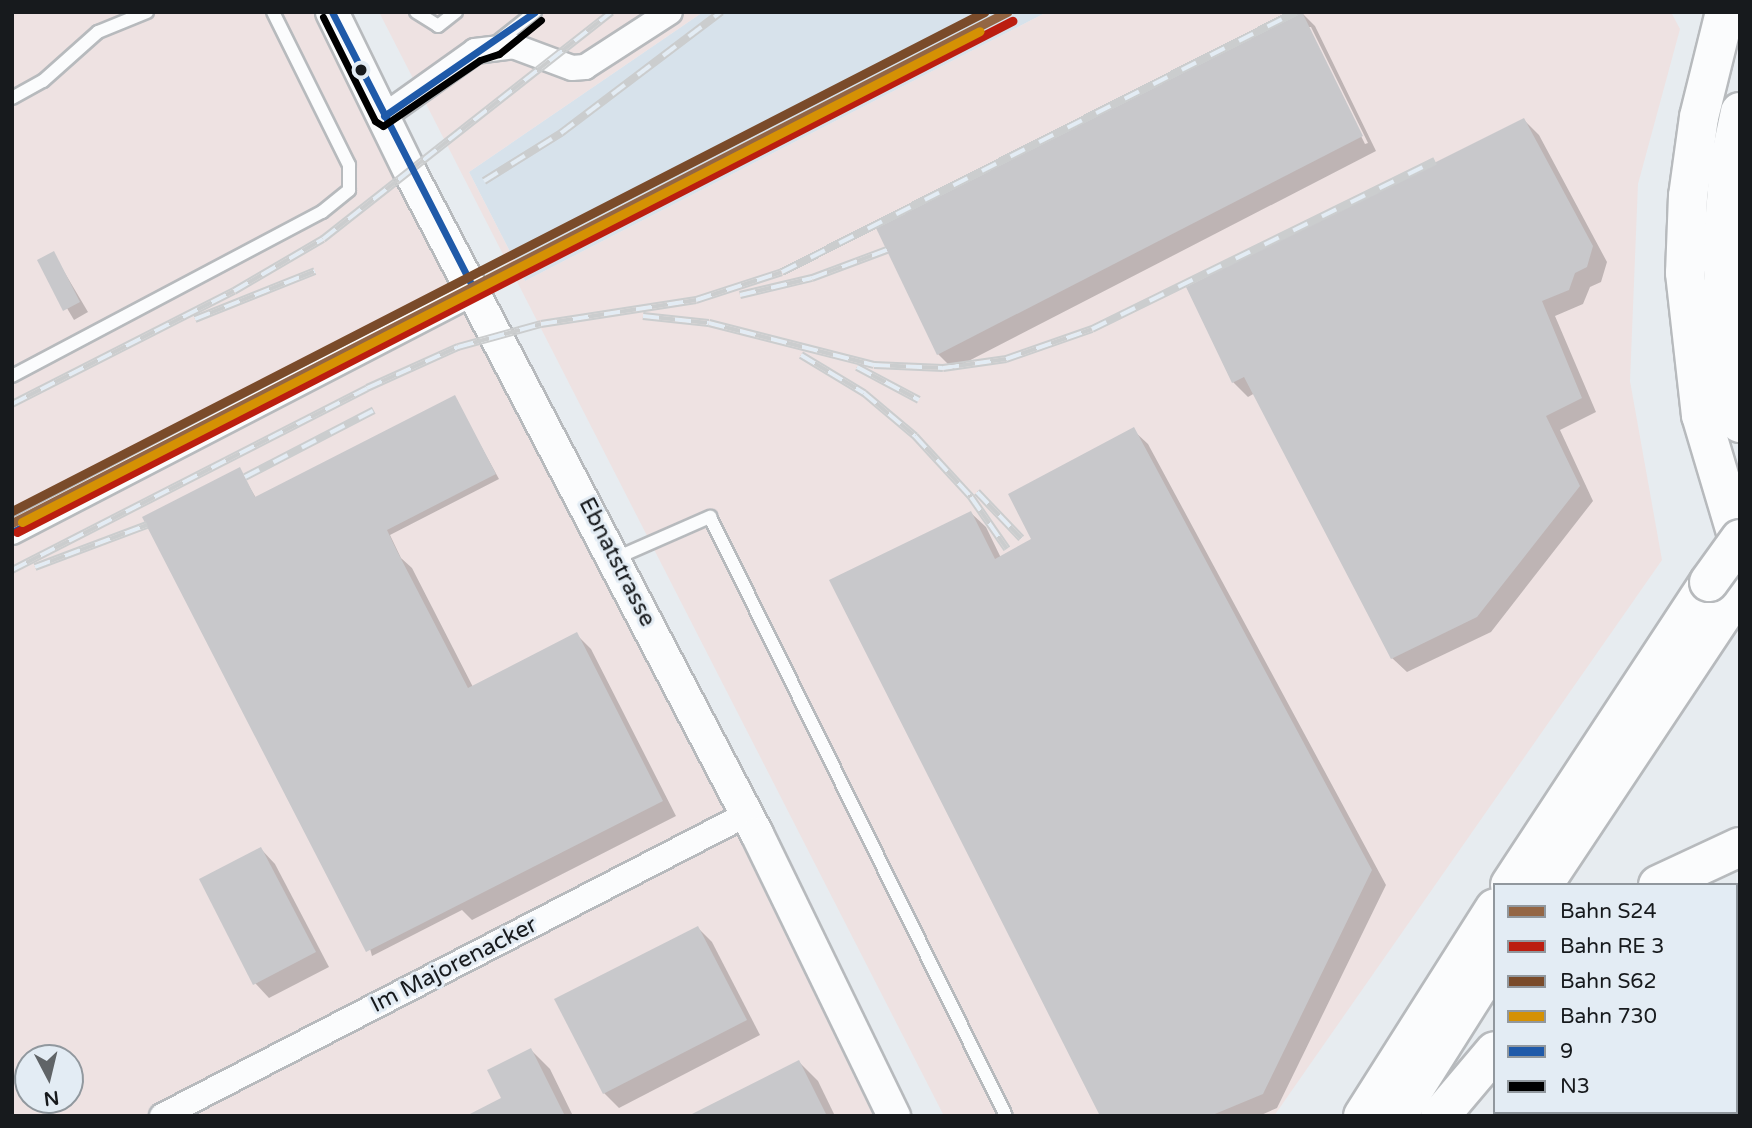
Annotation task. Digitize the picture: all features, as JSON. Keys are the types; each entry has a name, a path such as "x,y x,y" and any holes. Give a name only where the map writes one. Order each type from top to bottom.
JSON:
{"highway":[{"path":"1725,12 1699,117 1688,196 1685,273 1701,415 1740,546"},
{"path":"1740,112 1729,164 1722,251 1727,344 1740,423"},
{"path":"1544,883 1723,594 1740,539"},
{"path":"1511,883 1723,594"},
{"path":"1662,883 1740,847"},
{"path":"1363,1116 1493,911"},
{"path":"1397,1116 1493,964"},
{"path":"1440,1116 1493,1053"}],"street":[{"name":"Ebnatstrasse","path":"332,12 383,116 747,814 894,1116"},
{"path":"383,116 475,51 493,46 513,46 572,68 585,67 670,12"},
{"path":"12,532 475,292"},
{"name":"Im Majorenacker","path":"162,1116 747,814"}],"lane":[{"path":"12,98 43,81 98,32 146,12"},
{"path":"12,376 323,212 349,190 349,165 273,12"},
{"path":"416,12 439,26 456,12"},
{"path":"493,46 535,12"},
{"path":"615,558 709,517 1006,1116"}],"shaded area":[{"path":"12,12 335,12 901,1116 12,1116"},
{"path":"379,12 703,12 469,172 525,281 1047,12 1671,12 1680,29 1638,184 1630,381 1662,560 1274,1116 944,1116"},
{"path":"703,12 1047,12 525,281 469,172"}],"building":[{"path":"1296,12 1302,12 1363,136 937,355 875,226"},
{"path":"1524,118 1593,246 1587,267 1575,273 1569,290 1542,301 1582,398 1546,416 1580,486 1477,617 1391,659 1244,377 1232,383 1186,287"},
{"path":"54,251 80,302 63,311 37,260"},
{"path":"455,395 496,474 387,530 397,551 468,688 577,632 663,801 366,952 142,517 240,467 255,497"},
{"path":"1134,427 1372,870 1263,1094 1210,1116 1100,1116 829,580 971,511 995,559 1031,539 1008,494"},
{"path":"261,847 316,952 253,985 199,879"},
{"path":"698,926 747,1020 603,1094 554,999"},
{"path":"531,1048 565,1116 466,1116 501,1098 487,1070"},
{"path":"799,1060 827,1116 688,1116"}],"railway":[{"path":"12,404 234,291 323,239 611,12"},
{"path":"484,181 561,133 721,12"},
{"path":"12,570 367,388 458,347 541,324 696,300 782,272 1296,12"},
{"path":"643,316 709,323 874,365 943,368 1006,359 1092,329 1435,161"},
{"path":"740,295 812,278 887,250"},
{"path":"195,319 315,271"},
{"path":"801,355 864,393 915,436 971,497 1007,549"},
{"path":"857,367 919,400"},
{"path":"245,477 374,410"},
{"path":"977,492 1021,538"},
{"path":"35,567 147,525"}],"rail line":[{"name":"S62","path":"12,511 984,12"},
{"name":"S24","path":"12,523 1007,12"},
{"name":"730","path":"22,522 980,31"}],"transit line":[{"name":"9","path":"332,12 475,292"},
{"name":"9","path":"384,116 535,12"},
{"name":"N3","path":"323,17 375,121 383,126 480,60 499,54 541,20"},
{"path":"17,532 1012,21"},
{"name":"9","path":"12,532 475,292"}]}
